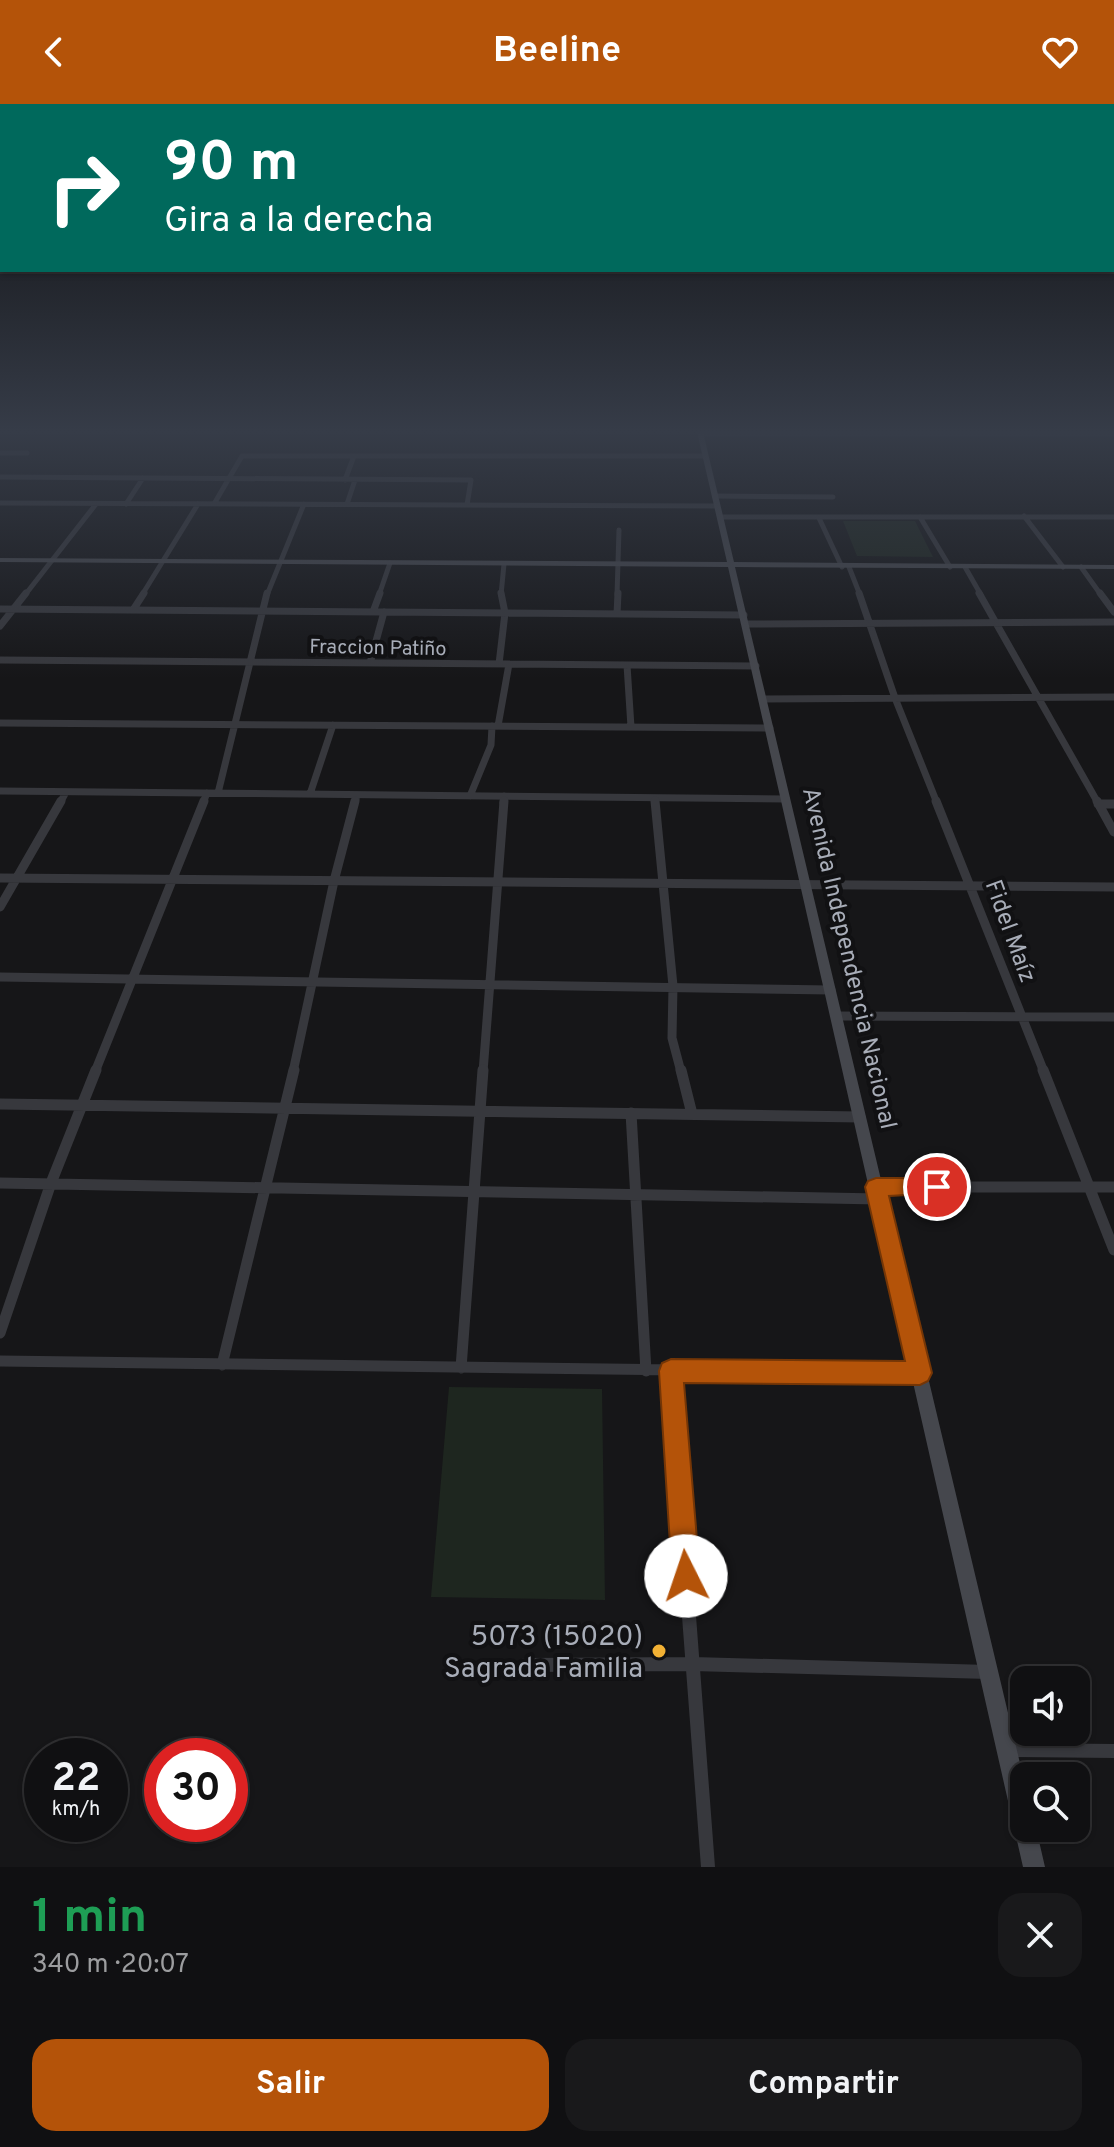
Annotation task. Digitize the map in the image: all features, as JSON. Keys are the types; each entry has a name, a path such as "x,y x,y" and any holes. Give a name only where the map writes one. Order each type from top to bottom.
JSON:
{"main road":[{"name":"Avenida Independencia Nacional","path":"720,517 1010,1763"},
{"path":"0,560 732,567 1114,567"},
{"name":"Avenida Independencia Nacional","path":"1028,1842 1034,1867"}],"street":[{"path":"0,626 88,514"},
{"path":"133,610 192,514"},
{"path":"0,1333 51,1183 131,979 171,880 212,793 251,662 261,611 299,514"},
{"path":"1024,516 1063,567"},
{"path":"720,517 1114,517"},
{"path":"920,517 950,567"},
{"name":"Fidel Maíz","path":"819,518 872,624 895,698 1114,1250"},
{"path":"617,614 619,530"},
{"path":"373,612 390,563"},
{"path":"499,664 505,613 500,600 504,564"},
{"path":"965,567 1114,832"},
{"path":"1081,567 1114,612"},
{"path":"0,609 617,614 872,624 1114,622"},
{"path":"370,663 384,612"},
{"name":"Fraccion Patiño","path":"1,661 756,666"},
{"path":"470,796 491,745 509,664"},
{"path":"627,665 631,727"},
{"path":"763,699 1114,697"},
{"path":"0,723 770,728"},
{"path":"310,794 333,725"},
{"path":"0,791 786,799"},
{"path":"0,907 66,792"},
{"path":"222,1365 286,1107 334,881 357,795"},
{"path":"461,1368 487,983 504,796"},
{"path":"655,799 673,986 672,1038 692,1114"},
{"path":"1098,804 1114,804"},
{"path":"0,878 663,886 1114,887"},
{"path":"0,977 831,990"},
{"path":"837,1016 1114,1017"},
{"path":"0,1104 860,1117"},
{"path":"631,1113 646,1371"},
{"path":"0,1183 637,1194 878,1193 1114,1187"},
{"path":"0,1361 920,1373"},
{"path":"671,1371 708,1867"},
{"path":"525,1665 693,1664 989,1672"},
{"path":"1007,1750 1114,1751"}],"shaded area":[{"path":"843,521 915,521 933,557 857,556"},
{"path":"449,1387 602,1389 605,1600 431,1597"}],"place":[{"name":"5073 (15020) Sagrada Familia","path":"659,1651"}],"route":[{"path":"686,1576 671,1371 920,1373 876,1187 937,1187"}]}
